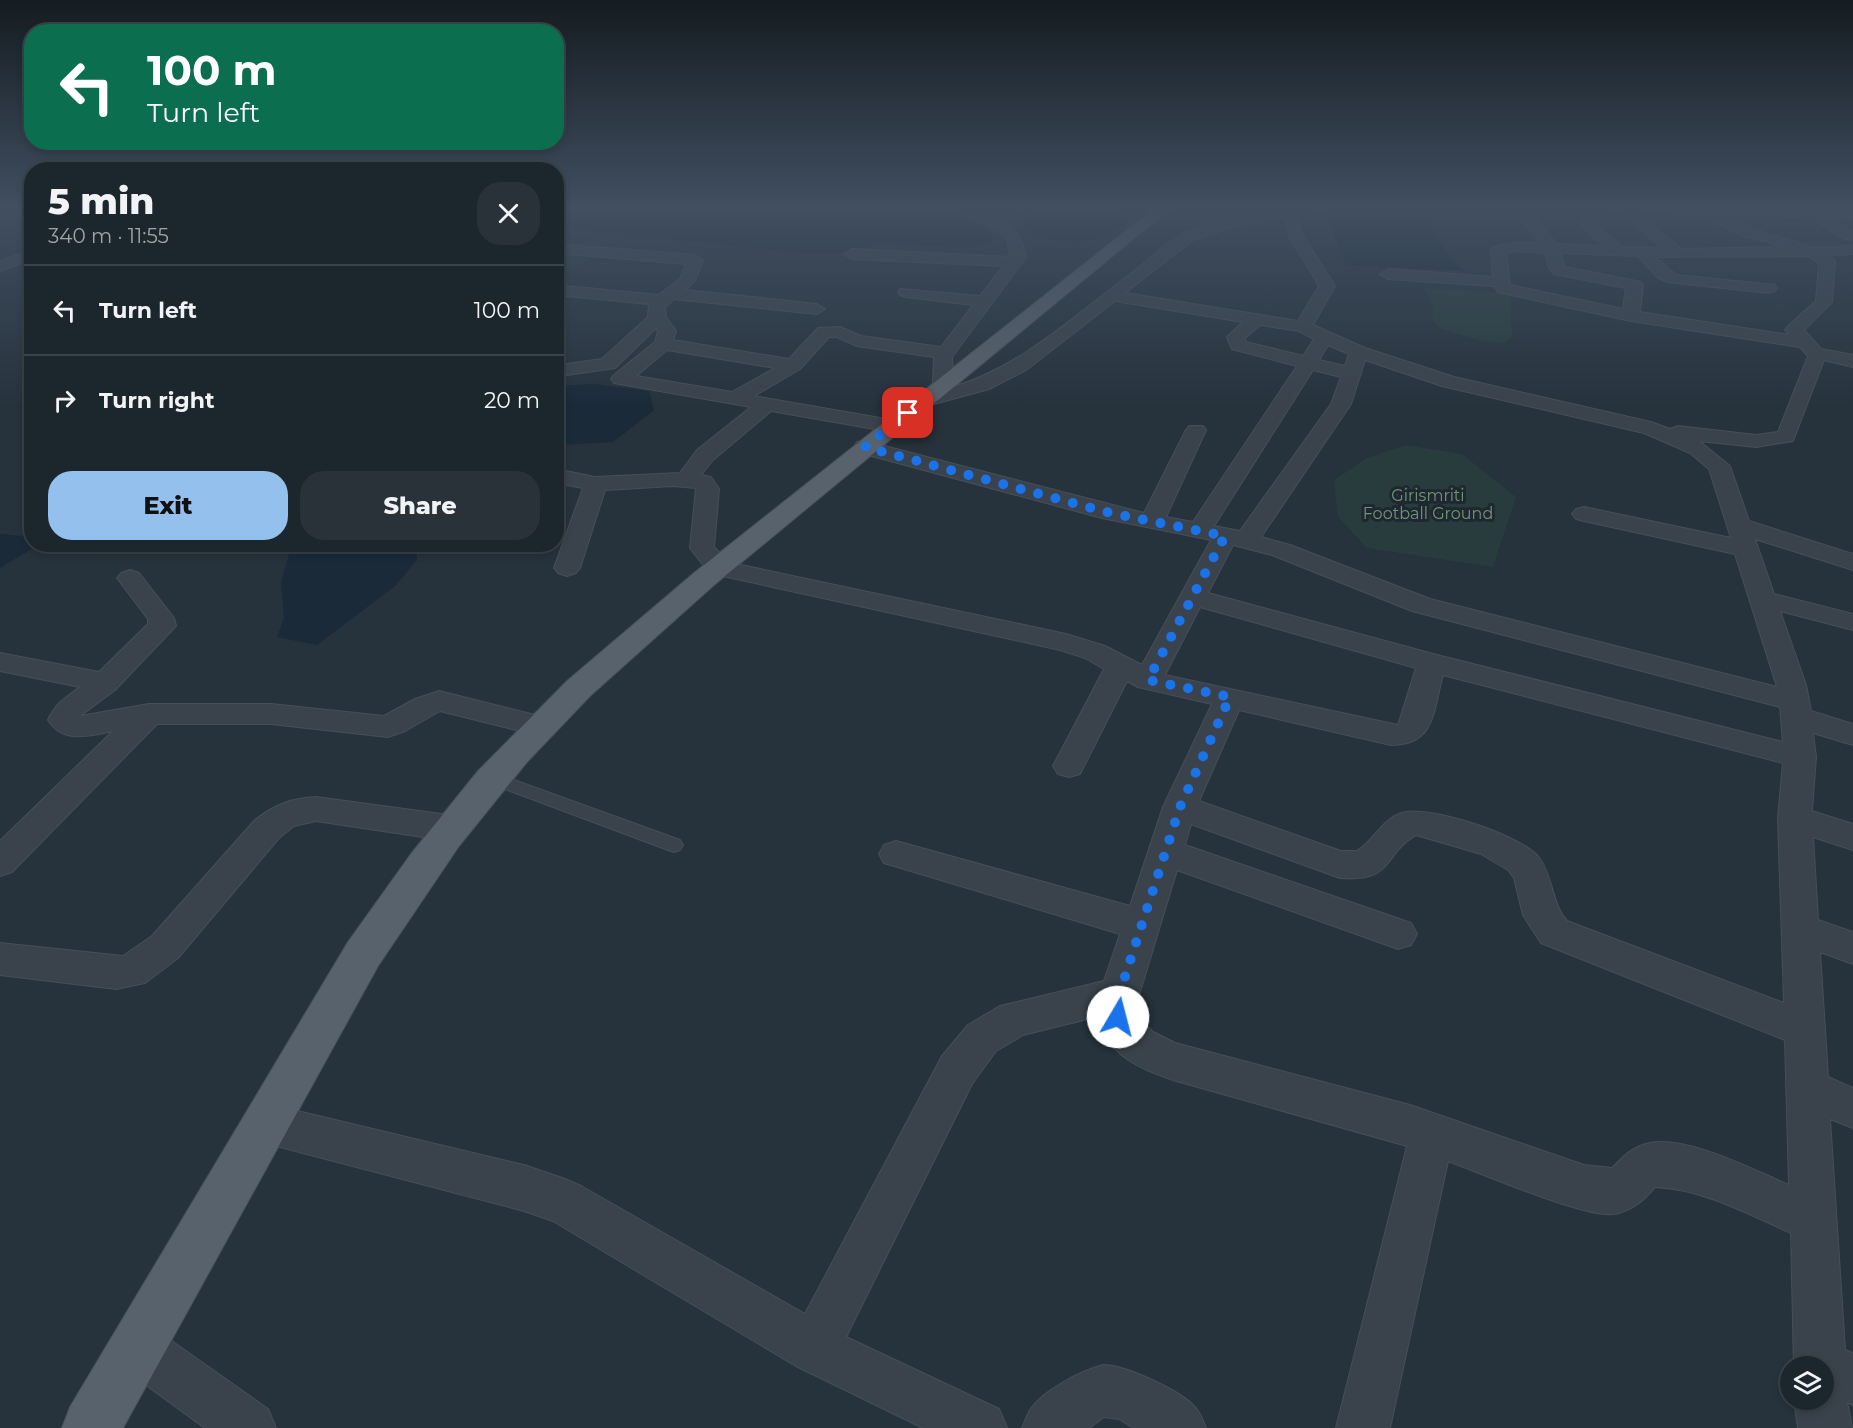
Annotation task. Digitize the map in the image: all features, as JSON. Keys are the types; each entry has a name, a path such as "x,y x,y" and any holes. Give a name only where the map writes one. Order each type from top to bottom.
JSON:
{"main road":[{"path":"91,1428 363,954 406,886 449,828 540,726 612,658 892,426 938,379 1077,274"}],"street":[{"path":"690,274 687,281 656,305 657,318 667,331 663,344 621,379 679,391 737,398 892,426"},
{"path":"938,379 985,302 1007,274"},
{"path":"737,398 793,365 820,336 831,331 840,332 938,379 982,385 1019,366 1140,274"},
{"path":"1199,531 1308,363 1327,286 1319,274"},
{"path":"1388,274 1501,282"},
{"path":"1500,274 1504,290 1512,292 1811,348 1853,361"},
{"path":"1574,274 1635,285 1631,316"},
{"path":"1663,274 1673,279 1769,288"},
{"path":"1811,348 1794,330 1824,302 1826,274"},
{"path":"1137,276 1158,281"},
{"path":"564,290 817,309"},
{"path":"906,292 985,302"},
{"path":"1110,295 1257,319 1314,332 1356,363"},
{"path":"567,369 608,364 657,318"},
{"path":"1257,319 1236,337 1238,345 1308,363 1356,363 1650,428 1756,441 1786,437 1811,348"},
{"path":"663,344 793,365"},
{"path":"679,391 730,355"},
{"path":"1148,680 1192,597 1341,404 1356,363"},
{"path":"687,479 705,454 767,404"},
{"path":"1650,428 1698,448 1719,466 1764,599 1796,709 1800,757 1795,818 1800,929 1815,1220 1826,1356"},
{"path":"1152,521 1196,430"},
{"path":"865,447 1110,513 1236,538 1281,550 1421,605 1796,709 1853,735"},
{"path":"564,478 595,484 687,479 703,482 708,489 701,538 702,548 718,568 1066,643 1095,652 1148,680 1391,735 1405,735 1412,730 1432,663"},
{"path":"567,568 573,543 590,508 595,484"},
{"path":"1584,514 1744,538 1853,562"},
{"path":"130,578 161,618 162,626 105,683 67,711 63,720 69,725 82,727 148,714 271,714 388,727 425,703 439,701 540,726"},
{"path":"1192,597 1432,663 1800,757"},
{"path":"1764,599 1853,622"},
{"path":"0,662 105,683"},
{"path":"1070,766 1120,666"},
{"path":"1230,697 1180,807 1119,995 1118,1017 1127,1035 1147,1050 1173,1061 1432,1134 1584,1188 1608,1192 1625,1187 1637,1172 1650,1165 1672,1165 1697,1172 1815,1220"},
{"path":"0,862 148,714"},
{"path":"1180,807 1340,864 1357,867 1370,864 1399,826 1413,822 1505,850 1520,858 1528,869 1541,919 1554,932 1806,1030"},
{"path":"0,959 116,973 131,971 165,947 267,829 282,817 298,810 316,809 377,816 449,828"},
{"path":"1795,818 1853,837"},
{"path":"1166,852 1398,934"},
{"path":"896,854 1142,925"},
{"path":"1800,929 1853,948"},
{"path":"814,1348 957,1070 982,1038 1014,1019 1119,995"},
{"path":"1809,1090 1853,1108"},
{"path":"264,1124 524,1188 565,1202 814,1348 980,1428"},
{"path":"1363,1428 1432,1134"},
{"path":"138,1348 249,1428"},
{"path":"1049,1428 1080,1402 1103,1391 1127,1395 1179,1428"},
{"path":"1825,1428 1826,1410"}],"lane":[{"path":"492,778 674,845"}],"green space":[{"path":"1424,288 1510,293 1512,336 1504,343 1482,341 1439,328 1432,319 1433,307"},
{"name":"Girismriti Football Ground","path":"1406,445 1462,454 1516,497 1493,567 1367,548 1338,517 1334,480 1367,458"}],"water":[{"path":"594,384 649,391 654,410 613,442 564,445 564,386"},
{"path":"0,534 24,536 24,552 26,552 0,568"},
{"path":"290,552 416,552 417,560 395,586 317,645 277,637 284,618 281,582"}],"route":[{"path":"908,413 865,447 1110,513 1225,536 1148,680 1230,697 1180,807 1119,995 1118,1017"}]}
